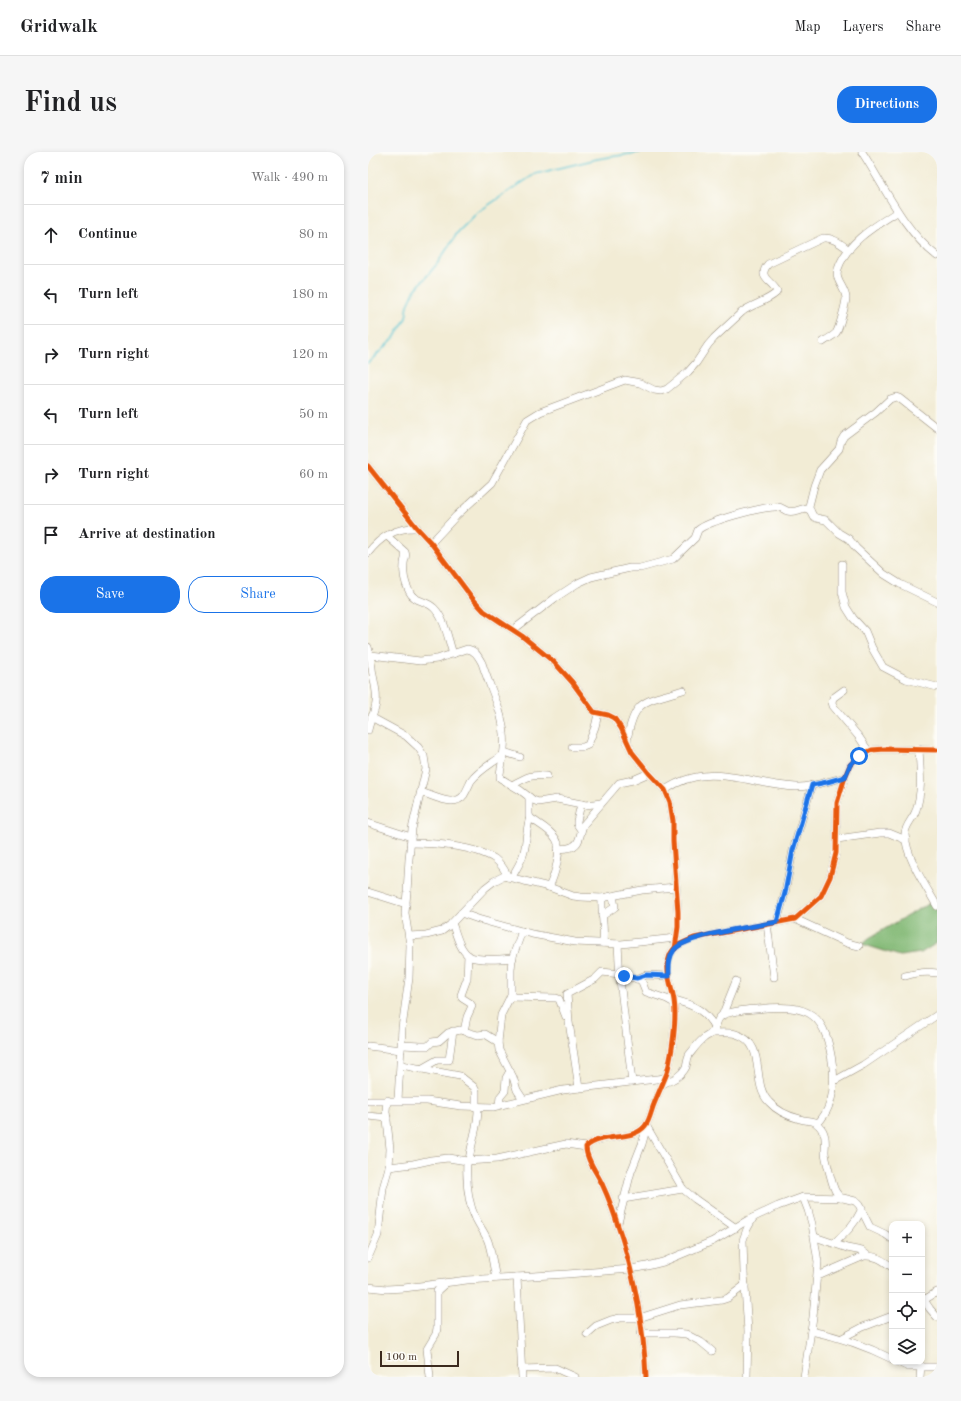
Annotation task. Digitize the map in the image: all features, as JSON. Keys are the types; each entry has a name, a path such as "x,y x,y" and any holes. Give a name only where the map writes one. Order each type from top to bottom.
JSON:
{"street":[{"path":"862,152 897,212 919,238 937,256"},
{"path":"823,342 832,336 839,328 846,298 839,282 838,271 841,262 852,246 869,230 897,212"},
{"path":"431,543 456,516 492,483 527,420 540,412 625,380 640,383 654,390 661,391 667,389 696,364 708,345 746,308 766,301 776,293 776,288 765,278 763,271 768,264 823,238 830,238 837,241 849,250"},
{"path":"937,428 900,398 896,397 890,399 876,412 844,436 840,441 839,450 820,470 809,506 813,516 826,520 839,533 850,539 859,552 884,574 900,584 937,602"},
{"path":"368,466 484,611 513,630 554,662 572,682 590,708 598,714 608,715 614,718 621,728 632,752 665,790 670,802 674,821 673,840 678,912 675,949"},
{"path":"513,630 555,598 590,577 630,568 640,568 673,559 695,538 698,530 709,524 751,510 772,507 779,507 793,512 805,508 810,510"},
{"path":"368,552 386,536 400,529 417,528"},
{"path":"386,536 405,552 406,554 403,569 408,591 415,599 430,605 436,611 444,627 453,654"},
{"path":"842,564 842,592 846,607 853,618 865,631 872,648 883,667 906,679 937,687"},
{"path":"368,647 371,655 377,694 376,704 371,715 368,730"},
{"path":"371,655 420,661 437,659 467,649 471,650 477,654 482,662 501,718 504,734 504,754 500,778 538,802 557,799 581,804 601,804"},
{"path":"627,742 630,724 634,714 643,703 683,690"},
{"path":"844,690 833,698 833,706 859,737 869,752"},
{"path":"572,747 583,747 588,745 598,714"},
{"path":"371,715 406,736 418,747 424,756 426,769 411,840 405,913 410,945 409,978 402,1028 398,1100"},
{"path":"617,1223 631,1172 669,1063 675,1025 674,1002 669,984 670,956 681,943 694,938 795,919 822,896 830,877 836,853 837,804 850,765 859,756 869,752 885,749 937,750"},
{"path":"919,750 921,788 916,812 905,833 906,846 937,906"},
{"path":"421,792 451,801 459,800 464,795 472,780 481,771 504,754 520,757"},
{"path":"558,849 575,845 580,839 581,830 584,824 619,782 633,780 649,773"},
{"path":"665,790 676,782 686,778 704,775 722,775 798,787 845,777"},
{"path":"512,785 528,776 547,776"},
{"path":"777,922 785,893 793,850 812,785"},
{"path":"510,877 522,859 526,829 530,818 528,815 529,797"},
{"path":"581,804 577,821 577,824 581,830"},
{"path":"530,818 543,826 556,838 558,849 555,874 549,887"},
{"path":"368,823 411,840 465,848 483,854 495,860 503,867 510,877"},
{"path":"837,839 889,833 906,840"},
{"path":"409,936 435,934 442,931 494,881 504,876 549,887 573,896 602,898 642,890 676,887"},
{"path":"368,892 406,904"},
{"path":"602,916 615,907 613,896"},
{"path":"602,898 604,933 603,943"},
{"path":"462,913 522,931 575,942 618,944 676,938"},
{"path":"795,919 847,944 860,946"},
{"path":"452,923 461,946 468,955 478,958 512,958"},
{"path":"767,924 774,977"},
{"path":"522,931 512,958 512,990 502,1015 498,1042 499,1050 510,1070 517,1090 523,1099"},
{"path":"618,944 632,1082"},
{"path":"464,1031 472,1006 462,998 461,995 467,979 468,955"},
{"path":"579,1088 569,1022 567,995 595,979 602,972 637,978 642,982 646,992 674,1002 691,1006 702,1011 710,1017 713,1030"},
{"path":"905,976 918,972 937,973"},
{"path":"637,978 646,975 669,976"},
{"path":"722,1016 736,981"},
{"path":"510,998 540,997 559,999 569,1022"},
{"path":"368,1101 427,1101 461,1106 499,1106 563,1090 632,1082 663,1081 677,1078 682,1074 689,1056 703,1038 713,1030 719,1018 729,1013 779,1007 798,1009 808,1012 823,1027 830,1051 834,1081 830,1106 823,1118 817,1124"},
{"path":"834,1081 863,1065 937,1016"},
{"path":"713,1030 736,1034 744,1038 754,1048 758,1063 761,1088 769,1102 789,1116 815,1122 817,1124 825,1136 826,1159 834,1188 841,1198"},
{"path":"420,1069 437,1060 449,1060 453,1031"},
{"path":"368,1046 428,1046 432,1042 439,1041 448,1033 453,1031 464,1031 478,1035 486,1034 498,1042"},
{"path":"401,1065 455,1074 465,1079 474,1087 476,1091 478,1123 472,1141 466,1181 468,1194 476,1219 488,1244 496,1278"},
{"path":"499,1106 500,1097 506,1091 506,1078 510,1070"},
{"path":"368,1258 378,1235 383,1188 389,1167 390,1149 386,1100"},
{"path":"368,1116 387,1118"},
{"path":"586,1147 590,1143 597,1140 637,1133 647,1124"},
{"path":"647,1124 683,1189 736,1228"},
{"path":"389,1167 448,1158 468,1161 497,1159 566,1144 586,1147"},
{"path":"586,1147 590,1162 602,1184 617,1223 631,1269 642,1333 646,1377"},
{"path":"623,1199 683,1189"},
{"path":"803,1197 815,1237 818,1262 818,1276 804,1377"},
{"path":"368,1287 388,1289 496,1278 517,1278 631,1269 663,1262 713,1241 752,1218 803,1197 841,1198 855,1201 862,1209 870,1227 889,1237"},
{"path":"834,1243 849,1230 856,1221 862,1209"},
{"path":"747,1377 748,1331 743,1240 752,1218"},
{"path":"815,1237 862,1251 867,1255 877,1257 889,1265"},
{"path":"818,1276 867,1255"},
{"path":"517,1278 522,1377"},
{"path":"430,1377 427,1349 436,1334 437,1291 448,1282"},
{"path":"587,1334 596,1326 610,1320 620,1318 639,1318 680,1305 722,1300 728,1298 745,1285"},
{"path":"925,1298 937,1292"},
{"path":"925,1302 937,1317"},
{"path":"842,1338 863,1327 889,1317"},
{"path":"811,1331 842,1338 876,1350 889,1357"},
{"path":"642,1333 686,1334 701,1342 712,1351"},
{"path":"904,1365 908,1367 937,1367"},
{"path":"920,1377 921,1366"},
{"path":"521,1369 555,1368 575,1377"}],"green space":[{"path":"933,901 937,910 937,943 921,953 900,956 862,944 869,938"}],"waterway":[{"path":"368,363 394,338 406,318 408,305 415,290 437,264 458,232 478,212 535,174 597,159 643,152"}],"cycle path":[{"path":"368,466 417,528 431,543 473,599 484,611 522,636 554,662 572,682 594,712 614,718 621,728 632,752 665,790 670,802 673,821 678,912 678,927 675,949"},
{"path":"646,1377 643,1340 629,1262 611,1206 601,1181 590,1162 586,1147 592,1142 632,1134 639,1131 648,1121 667,1073 671,1056 675,1008 668,972 668,960 670,955 677,946 694,938 795,919 821,896 830,877 836,853 837,803 850,765 859,756 872,750 937,750"}],"route":[{"path":"624,976 637,978 646,975 669,976 670,956 681,943 694,938 777,922 785,893 793,850 812,785 845,777 850,765 859,756"}]}
